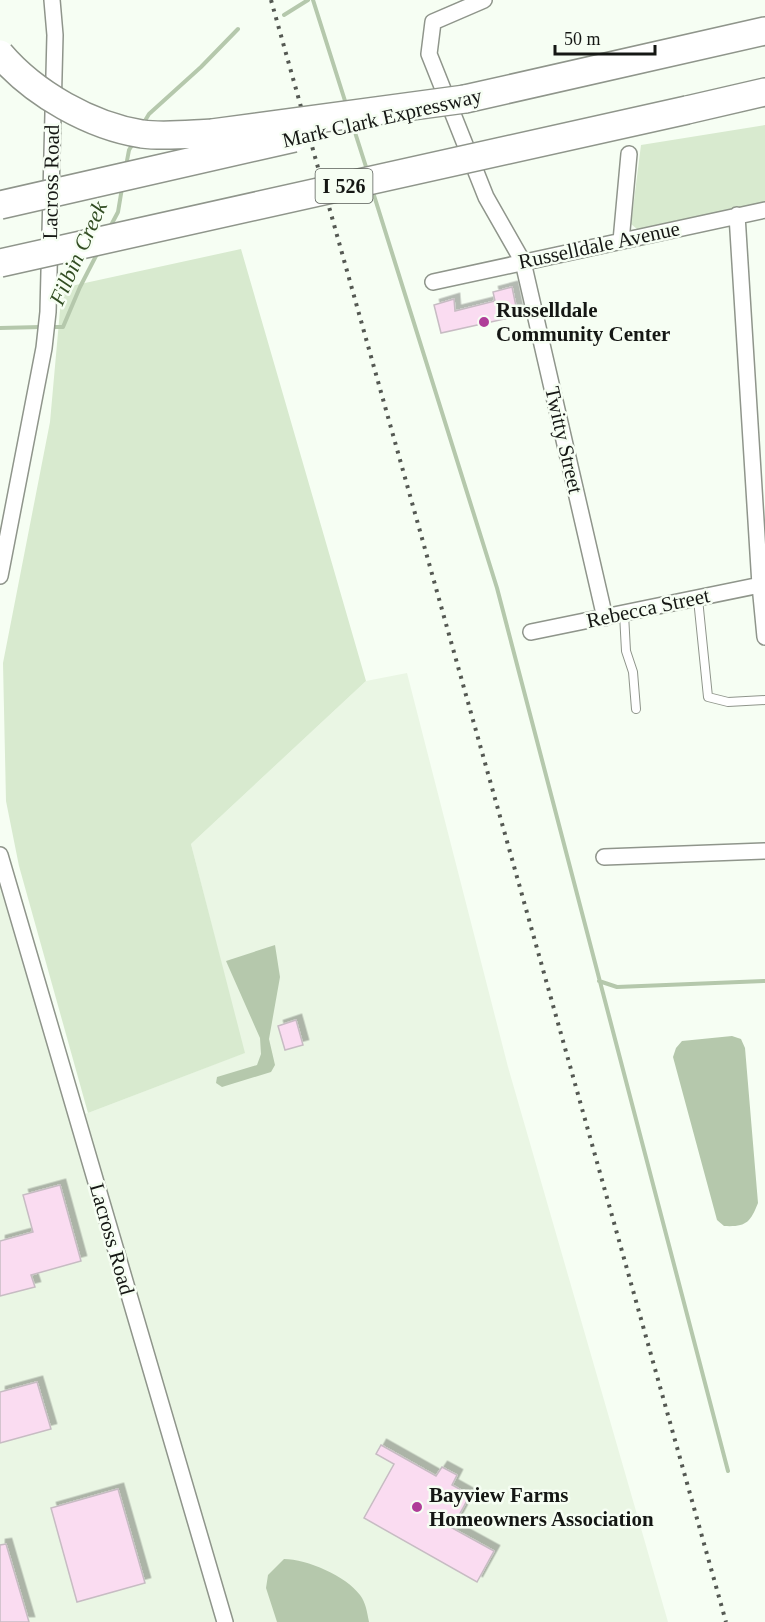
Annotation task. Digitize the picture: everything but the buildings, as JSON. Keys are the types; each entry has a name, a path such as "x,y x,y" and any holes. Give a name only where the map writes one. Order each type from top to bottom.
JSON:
{"highway":[{"name":"Mark Clark Expressway","path":"0,205 760,32"},
{"path":"0,54 26,78 64,105 110,126 143,134 212,133 465,99"},
{"name":"I 526","path":"0,263 765,92"},
{"path":"687,110 765,101"}],"street":[{"name":"Lacross Road","path":"0,576 44,348 48,312 55,35 52,0"},
{"name":"Twitty Street","path":"484,0 433,22 429,54 486,197 523,262 605,618"},
{"path":"621,241 628,154"},
{"name":"Russelldale Avenue","path":"433,282 765,210"},
{"path":"737,215 765,637"},
{"name":"Rebecca Street","path":"531,632 762,584"},
{"path":"604,857 765,851"},
{"name":"Lacross Road","path":"0,855 225,1622"}],"lane":[{"path":"698,599 708,697 728,702 765,700"},
{"path":"624,614 626,651 633,672 636,709"}],"shaded area":[{"path":"765,125 765,202 637,229 631,224 641,145"},
{"path":"241,249 366,681 191,844 245,1053 88,1113 19,866 6,801 3,663 50,422 62,288"},
{"path":"407,673 508,1067 668,1622 0,1622 0,855 76,1116 244,1053 191,844 366,681"},
{"path":"275,945 280,977 269,1039 275,1065 271,1072 222,1087 216,1083 217,1077 257,1065 261,1054 260,1038 226,961"},
{"path":"732,1036 741,1039 745,1048 758,1203 746,1222 737,1226 724,1226 717,1220 673,1057 682,1041"},
{"path":"284,1559 314,1565 345,1581 362,1598 369,1622 277,1622 266,1588 268,1575"}],"waterway":[{"name":"Filbin Creek","path":"284,15 308,0"},
{"path":"313,0 346,104"},
{"name":"Filbin Creek","path":"143,124 149,114 201,67 238,29"},
{"path":"352,123 367,170"},
{"name":"Filbin Creek","path":"126,166 129,150 134,142"},
{"name":"Filbin Creek","path":"109,229 118,212 122,188"},
{"path":"372,189 497,588 728,1471"},
{"name":"Filbin Creek","path":"49,327 63,327 98,252"},
{"name":"Filbin Creek","path":"0,328 41,327"},
{"path":"599,981 617,987 765,981"}],"railway":[{"path":"271,0 726,1622"}],"place":[{"name":"Russelldale Community Center","path":"484,322"},
{"name":"Bayview Farms Homeowners Association","path":"417,1507"}]}
